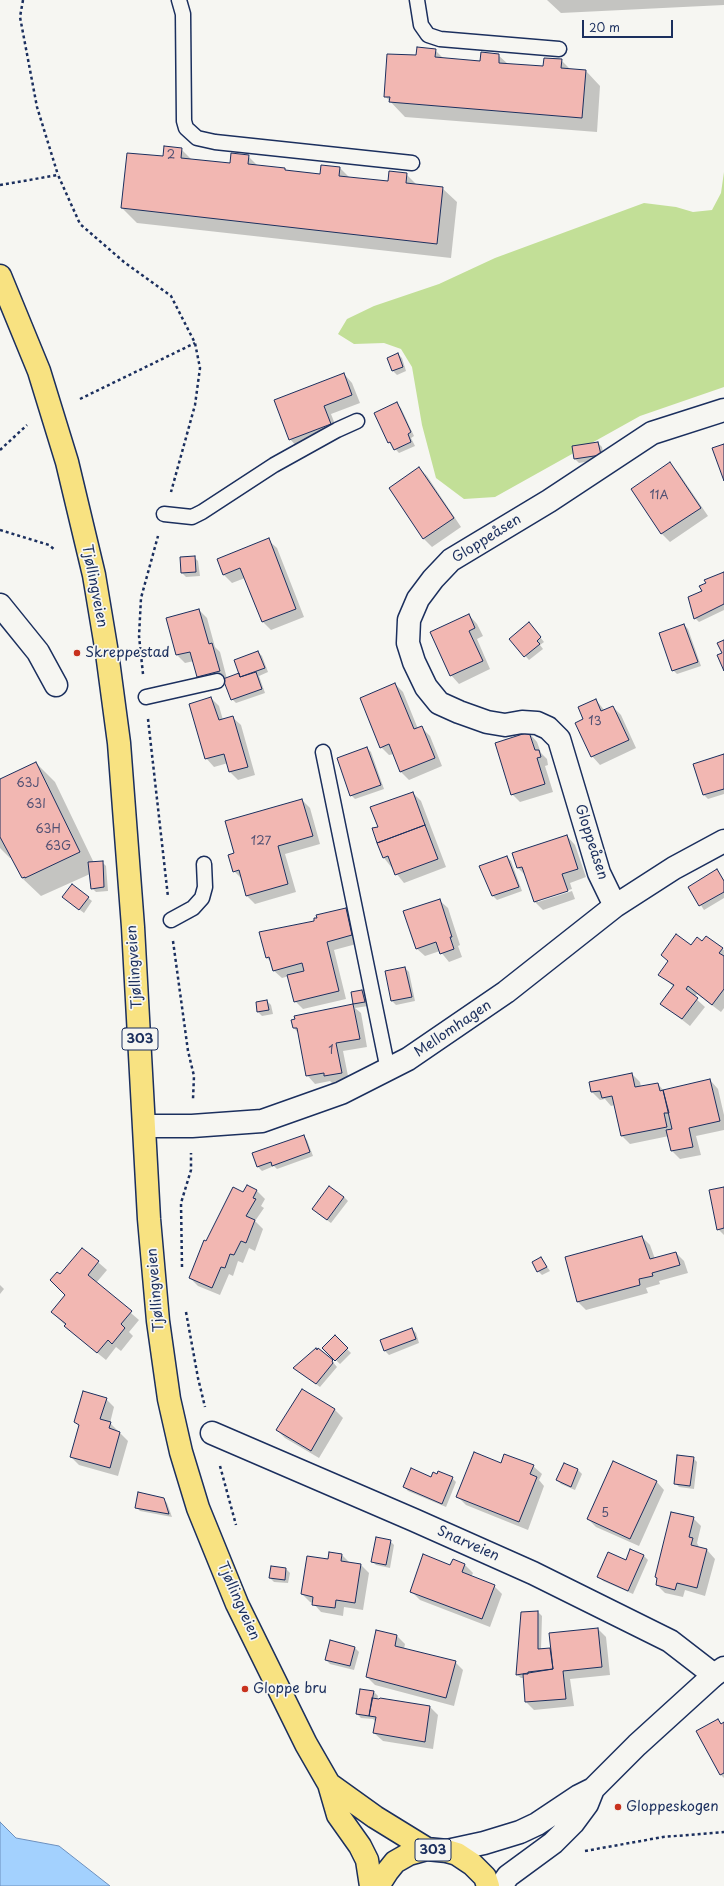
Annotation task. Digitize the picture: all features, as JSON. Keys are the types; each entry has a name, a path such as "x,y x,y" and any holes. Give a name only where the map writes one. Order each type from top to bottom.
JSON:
{"main road":[{"name":"Tjøllingveien","path":"0,276 39,371 67,462 94,575 106,646 119,743 133,926 149,1219 158,1321 169,1399 181,1452 198,1508 237,1604 306,1744 329,1784 338,1815 360,1846 367,1860 371,1886"},
{"name":"Tjøllingveien","path":"329,1784 375,1817 437,1850"},
{"name":"303","path":"378,1886 395,1862 409,1854 437,1850 457,1854 472,1864 485,1877 488,1886"}],"street":[{"name":"Gloppeåsen","path":"615,906 599,873 559,739 548,728 537,723 522,722 505,725 487,722 439,703 426,687 414,662 408,643 409,620 418,599 432,579 451,560 548,501 652,433 724,410"},
{"path":"0,605 38,652 56,685"},
{"name":"Mellomhagen","path":"145,1126 192,1126 262,1121 342,1093 408,1059 506,992 615,906 674,868 724,841"},
{"name":"Snarveien","path":"212,1433 533,1573 670,1641 719,1671"},
{"path":"437,1850 484,1843 520,1832 537,1824 579,1796 593,1789 637,1745 719,1671"},
{"path":"501,1886 508,1876 553,1843 573,1823 587,1804 593,1789"}],"lane":[{"path":"178,0 183,14 184,120 186,128 197,138 215,142 412,163"},
{"path":"417,0 421,25 428,35 440,39 559,50"},
{"path":"164,514 192,517 274,465 337,430 357,421"},
{"path":"146,697 217,681"},
{"path":"323,752 388,1070"},
{"path":"171,920 193,908 202,898 205,888 204,864"}],"path":[{"path":"23,0 20,17 37,107 58,175 80,224 124,262 171,296 195,344 200,368 195,405 141,598 138,636 171,920 188,1051 194,1076 191,1170 181,1203 182,1270"},
{"path":"0,185 58,175"},
{"path":"80,399 195,344"},
{"path":"0,450 27,425"},
{"path":"0,530 49,545 54,550"},
{"path":"186,1308 198,1378 237,1527"},
{"path":"582,1851 663,1837 724,1832"}],"green space":[{"path":"724,172 724,387 640,416 495,497 464,499 436,478 422,425 412,367 401,349 384,343 354,344 338,334 347,319 374,306 439,284 495,258 644,203 676,207 693,212 712,210 721,193"}],"water":[{"path":"0,1822 16,1838 59,1846 110,1886 0,1886"}],"building":[{"path":"417,47 436,49 435,57 480,61 481,52 499,54 499,63 543,66 544,58 562,59 561,68 586,70 582,118 389,102 390,97 384,97 387,54 416,55"},
{"path":"164,146 182,148 181,158 230,163 231,153 249,155 248,164 320,174 321,165 340,167 339,176 388,181 389,171 407,173 406,183 443,187 437,244 121,208 127,153 163,156"},
{"path":"398,353 403,367 392,371 387,358"},
{"path":"344,373 352,395 324,406 331,424 289,440 274,400"},
{"path":"397,402 411,432 408,434 411,442 394,450 390,442 388,443 374,413"},
{"path":"598,442 601,455 574,459 572,446"},
{"path":"724,444 724,481 712,448"},
{"path":"670,462 701,508 661,534 631,489"},
{"path":"419,467 454,518 423,539 389,488"},
{"path":"269,538 296,609 262,622 240,568 223,575 217,559"},
{"path":"195,556 196,572 181,573 180,557"},
{"path":"724,572 724,604 694,619 688,597 702,591 699,586 706,583 704,580"},
{"path":"199,609 209,644 212,643 220,671 197,677 190,652 176,655 166,618"},
{"path":"469,614 475,628 469,631 483,661 450,676 430,632"},
{"path":"529,622 541,637 537,641 540,644 524,657 509,639"},
{"path":"684,624 698,662 672,671 659,633"},
{"path":"724,640 724,671 717,655 722,653 717,643"},
{"path":"258,651 265,668 240,677 234,660"},
{"path":"256,672 262,689 231,700 223,679 239,673 240,677"},
{"path":"395,683 414,729 422,726 435,758 400,772 389,744 380,748 360,698"},
{"path":"211,697 219,720 233,716 248,767 229,772 224,754 205,759 189,704"},
{"path":"596,699 601,711 613,706 629,740 591,757 575,723 583,719 578,707"},
{"path":"529,732 535,750 539,750 541,757 537,758 545,784 511,795 495,743"},
{"path":"367,747 381,785 350,796 337,758"},
{"path":"724,754 724,789 703,795 693,764"},
{"path":"36,762 80,852 25,878 22,878 0,837 0,779"},
{"path":"413,792 425,825 377,843 372,828 378,827 370,807"},
{"path":"302,799 313,836 278,846 288,884 246,896 239,870 233,872 228,855 234,853 225,821"},
{"path":"425,825 438,859 395,875 388,856 383,858 377,843"},
{"path":"567,835 578,869 562,874 568,891 534,902 522,867 517,868 512,853"},
{"path":"507,856 519,887 492,896 479,866"},
{"path":"103,861 104,887 91,889 88,862"},
{"path":"717,869 724,881 724,892 699,906 688,887"},
{"path":"72,884 89,897 79,910 62,897"},
{"path":"440,899 452,937 450,937 454,949 440,954 436,942 416,949 403,911"},
{"path":"346,908 352,935 327,942 339,991 294,1002 287,975 304,971 302,963 273,971 269,957 266,958 259,932 314,921 314,918 317,918 316,915"},
{"path":"676,934 691,945 697,937 702,941 706,936 723,948 719,953 724,956 724,989 712,1005 688,986 686,989 698,998 682,1019 660,1004 674,985 658,975 668,961 661,955"},
{"path":"405,967 412,997 391,1001 385,971"},
{"path":"362,990 365,1002 353,1004 351,992"},
{"path":"267,1000 269,1010 257,1012 256,1002"},
{"path":"353,1004 360,1039 336,1043 342,1073 324,1076 324,1073 306,1076 297,1028 293,1028 291,1020 295,1019 294,1016"},
{"path":"632,1073 635,1087 658,1083 660,1091 663,1090 669,1113 664,1113 667,1127 621,1136 612,1096 602,1098 600,1091 591,1092 589,1082"},
{"path":"710,1079 720,1121 689,1128 693,1147 671,1151 666,1130 672,1129 663,1090"},
{"path":"304,1135 310,1152 272,1166 271,1162 257,1167 252,1153"},
{"path":"247,1185 257,1190 253,1198 256,1199 246,1216 255,1220 246,1243 241,1241 234,1255 230,1254 225,1268 221,1267 212,1288 189,1278 204,1240 206,1241 233,1187 243,1192"},
{"path":"329,1186 344,1197 327,1220 312,1209"},
{"path":"724,1187 724,1228 717,1230 709,1190"},
{"path":"642,1236 650,1259 676,1252 680,1265 652,1273 653,1276 639,1279 640,1285 577,1302 565,1257"},
{"path":"82,1248 99,1261 88,1275 132,1311 121,1324 125,1328 112,1344 108,1340 97,1353 64,1326 66,1324 51,1312 65,1295 50,1280 57,1272 60,1274"},
{"path":"541,1257 547,1267 537,1272 532,1262"},
{"path":"412,1328 416,1339 384,1351 380,1340"},
{"path":"335,1335 348,1348 335,1361 322,1348"},
{"path":"316,1348 333,1360 333,1363 316,1384 293,1368"},
{"path":"302,1389 335,1409 311,1451 276,1430"},
{"path":"83,1391 107,1398 100,1419 111,1422 109,1428 120,1432 110,1468 70,1457 79,1425 74,1422"},
{"path":"474,1452 501,1463 504,1454 534,1465 530,1474 537,1477 519,1522 456,1497"},
{"path":"677,1455 694,1457 690,1486 674,1484"},
{"path":"613,1461 657,1481 630,1539 587,1519"},
{"path":"564,1463 578,1469 571,1487 556,1480"},
{"path":"411,1468 431,1477 433,1472 437,1474 438,1471 453,1477 442,1504 403,1487"},
{"path":"138,1492 164,1498 169,1514 135,1508"},
{"path":"671,1512 694,1517 689,1537 693,1538 691,1545 707,1549 697,1588 677,1583 675,1590 656,1585 657,1578 655,1577"},
{"path":"376,1537 391,1540 386,1565 371,1562"},
{"path":"630,1549 644,1555 628,1591 597,1577 608,1552 626,1560"},
{"path":"329,1552 342,1554 341,1561 361,1564 355,1603 336,1600 335,1608 312,1605 313,1597 301,1594 307,1556 328,1559"},
{"path":"423,1554 450,1565 453,1559 465,1564 462,1572 495,1585 482,1619 410,1592"},
{"path":"271,1566 286,1568 285,1580 269,1578"},
{"path":"538,1611 538,1649 550,1648 553,1669 516,1675 521,1612"},
{"path":"598,1628 602,1667 563,1671 566,1699 525,1702 523,1674 553,1669 549,1633"},
{"path":"376,1630 397,1635 395,1646 456,1661 446,1698 366,1677"},
{"path":"330,1640 355,1647 350,1666 325,1660"},
{"path":"360,1689 374,1691 369,1716 356,1714"},
{"path":"372,1698 430,1706 425,1742 373,1733 376,1717 369,1716"},
{"path":"718,1719 721,1724 724,1722 724,1773 720,1775 696,1731"}],"place":[{"name":"Skreppestad","path":"77,653"},
{"name":"Gloppe bru","path":"245,1689"},
{"name":"Gloppeskogen","path":"618,1807"}]}
